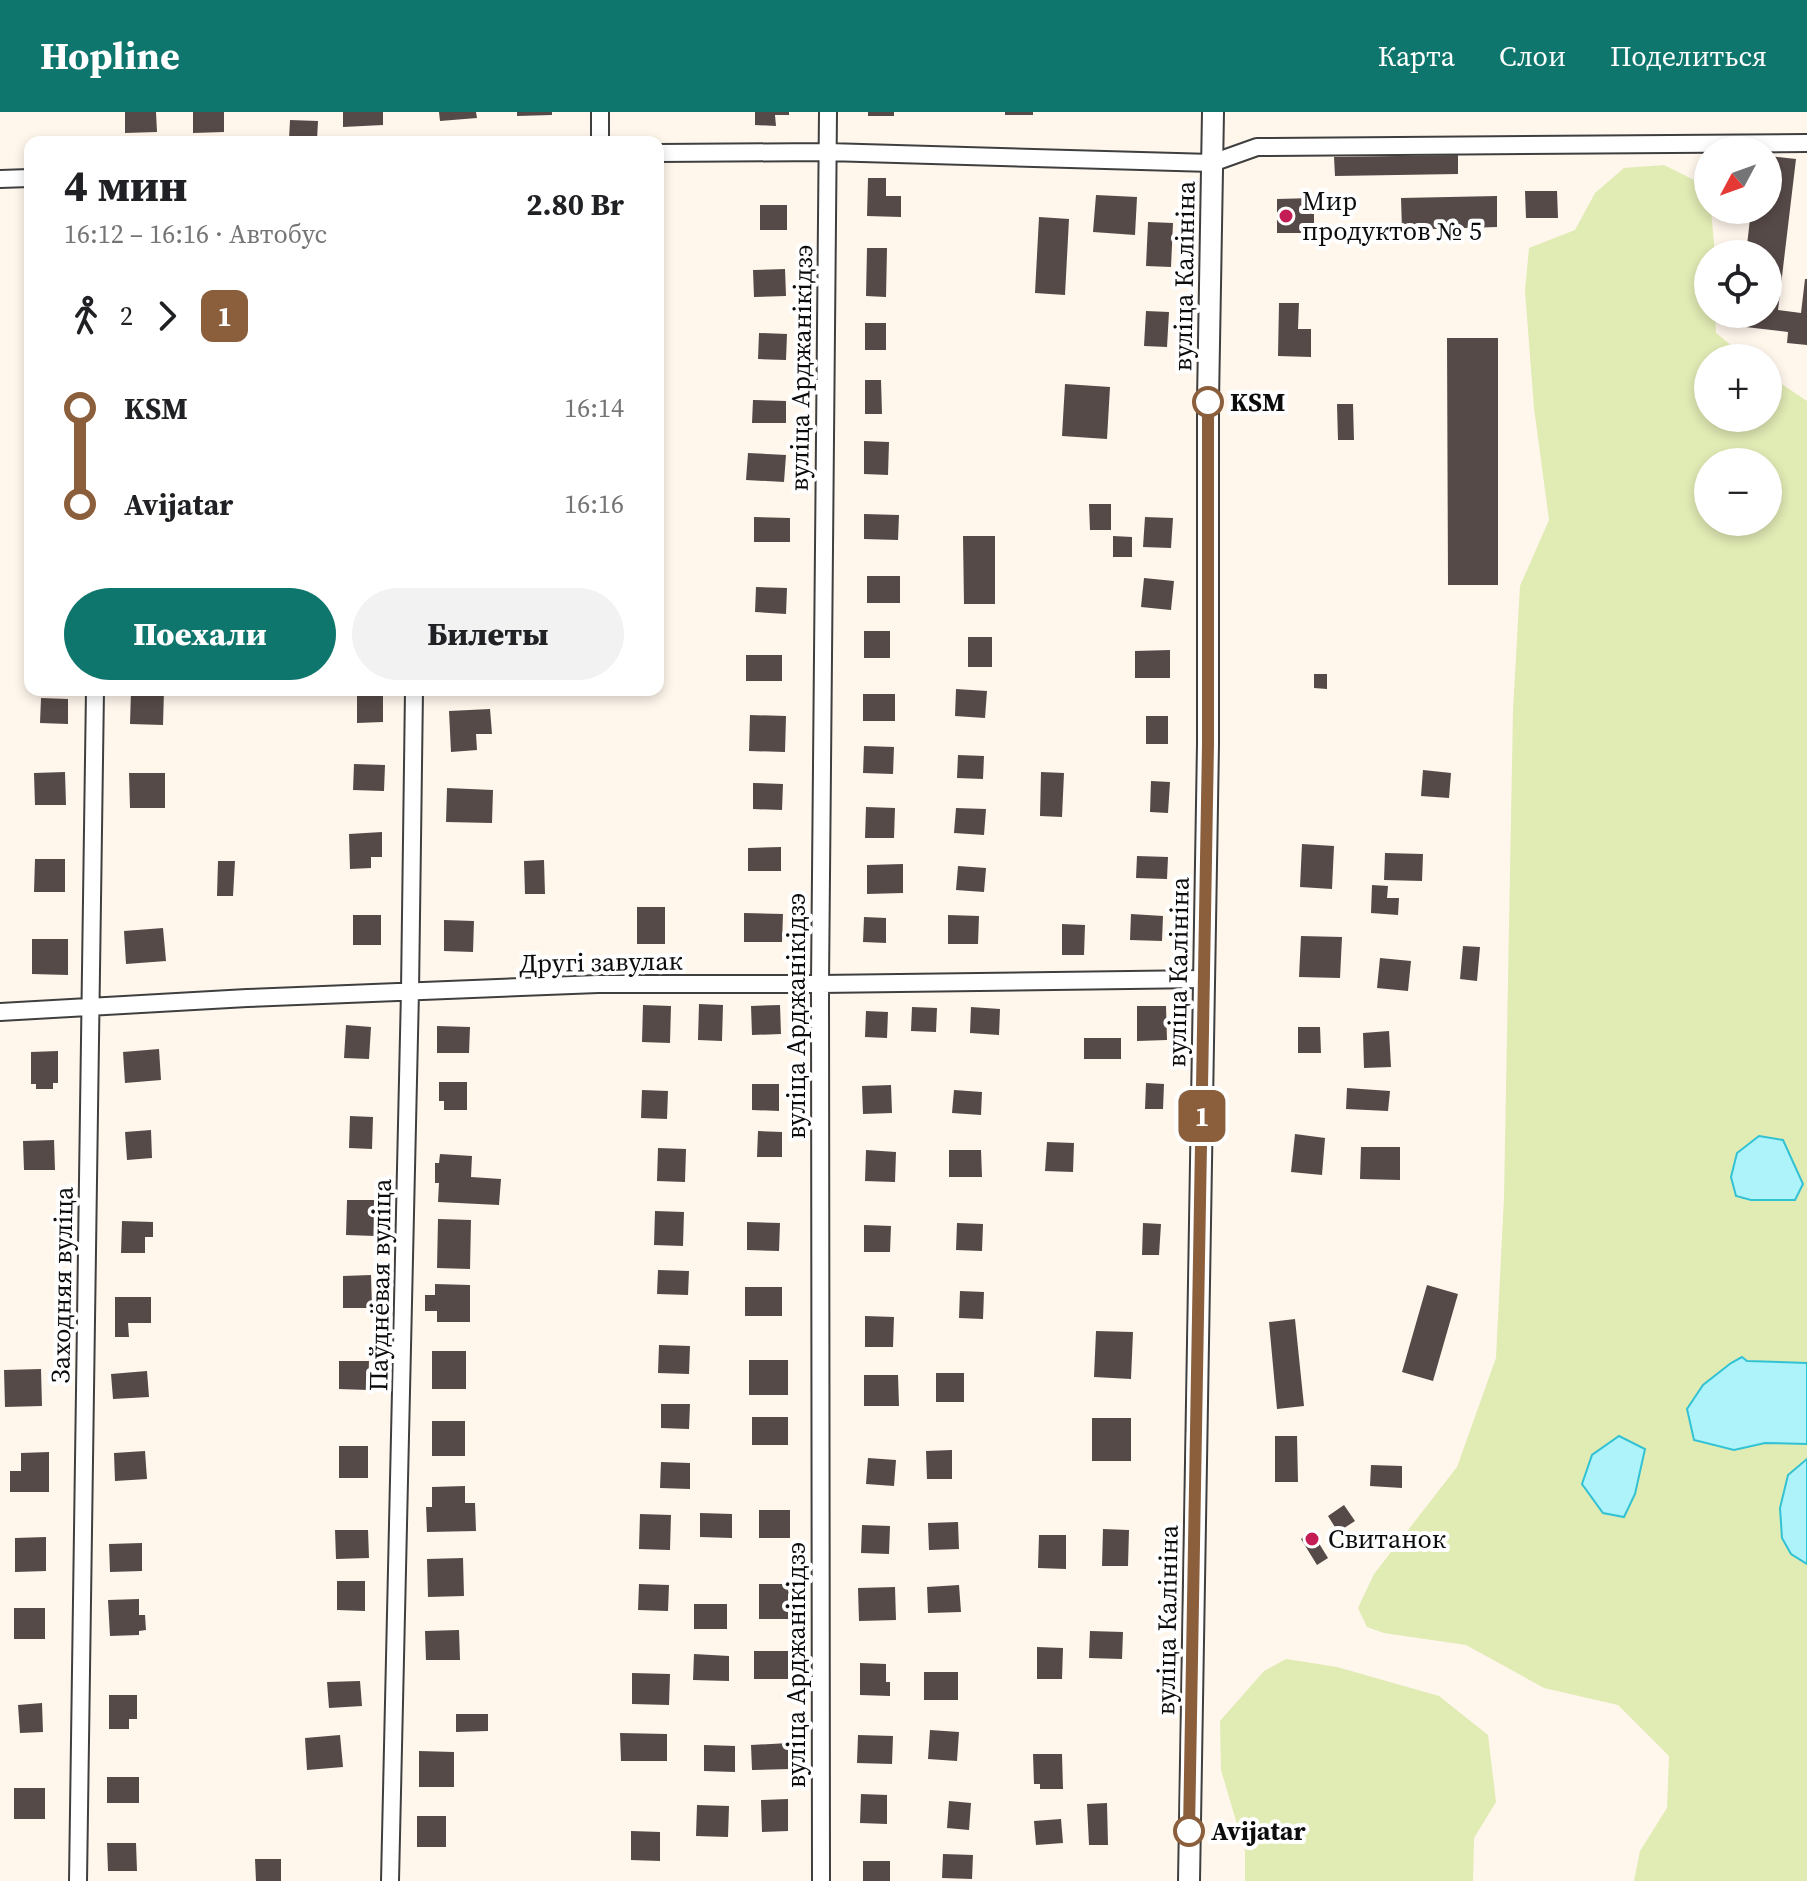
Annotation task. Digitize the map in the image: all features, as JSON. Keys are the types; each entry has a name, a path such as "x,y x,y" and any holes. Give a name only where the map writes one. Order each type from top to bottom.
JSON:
{"street":[{"path":"600,112 600,136"},
{"name":"вуліца Арджанікідзэ","path":"821,1881 820,984 828,112"},
{"name":"вуліца Калініна","path":"1189,1881 1208,744 1208,401 1213,112"},
{"path":"664,153 827,152 1212,163 1257,147 1807,143"},
{"path":"0,179 24,178"},
{"name":"Заходняя вуліца","path":"78,1881 95,696"},
{"name":"Паўднёвая вуліца","path":"390,1881 414,696"},
{"name":"Другі завулак","path":"0,1012 598,984 1204,979"}],"green space":[{"path":"1664,165 1694,180 1694,224 1712,224 1714,240 1694,240 1694,328 1716,328 1716,333 1730,344 1694,344 1694,432 1782,432 1782,384 1807,401 1807,1363 1746,1361 1734,1450 1765,1443 1807,1444 1807,1459 1788,1475 1791,1554 1807,1564 1807,1881 1634,1881 1640,1851 1667,1808 1669,1756 1618,1705 1544,1688 1466,1645 1384,1633 1367,1627 1358,1608 1374,1574 1457,1467 1496,1358 1504,1197 1513,710 1520,586 1549,520 1534,408 1525,291 1529,248 1575,230 1595,193 1624,168"},
{"path":"1286,1659 1337,1667 1439,1696 1488,1735 1496,1802 1474,1838 1473,1881 1245,1881 1245,1851 1221,1770 1220,1721 1264,1671"}],"water":[{"path":"1759,1136 1783,1140 1803,1184 1795,1200 1751,1200 1736,1196 1731,1177 1737,1153"},
{"path":"1742,1357 1747,1361 1807,1363 1807,1444 1765,1443 1734,1450 1694,1440 1687,1409 1703,1385"},
{"path":"1619,1436 1645,1449 1635,1494 1624,1517 1603,1513 1582,1484 1592,1455"},
{"path":"1807,1459 1807,1564 1791,1554 1782,1538 1780,1508 1788,1475"}],"building":[{"path":"125,112 156,112 157,132 125,133"},
{"path":"193,112 224,112 224,132 193,133"},
{"path":"343,112 383,112 383,125 343,127"},
{"path":"439,112 476,112 477,118 440,121"},
{"path":"517,112 552,112 552,115 517,116"},
{"path":"755,112 789,112 789,115 775,115 776,126 755,125"},
{"path":"868,112 894,112 894,116 868,116"},
{"path":"1005,112 1033,112 1033,115 1005,115"},
{"path":"290,120 318,121 317,136 289,136"},
{"path":"1458,155 1458,174 1335,176 1334,157"},
{"path":"1782,158 1796,159 1782,276 1782,240 1748,240 1749,224 1782,224"},
{"path":"868,178 886,178 886,196 901,196 901,217 867,216"},
{"path":"1525,191 1557,191 1558,218 1526,218"},
{"path":"1096,195 1137,197 1135,235 1093,232"},
{"path":"1497,196 1497,227 1402,230 1401,198"},
{"path":"1314,198 1314,233 1277,233 1277,199"},
{"path":"760,205 787,205 787,230 760,230"},
{"path":"1039,217 1069,219 1065,295 1035,293"},
{"path":"1148,222 1173,223 1171,267 1146,266"},
{"path":"867,248 887,248 886,297 866,296"},
{"path":"785,269 786,296 754,297 753,270"},
{"path":"1807,279 1807,345 1787,343 1788,332 1754,328 1782,328 1782,311 1801,313"},
{"path":"1279,303 1299,303 1298,329 1311,329 1311,357 1278,356"},
{"path":"1146,311 1169,312 1167,347 1144,346"},
{"path":"865,323 886,323 886,350 865,350"},
{"path":"759,333 787,334 786,360 758,359"},
{"path":"1447,338 1498,338 1498,585 1448,585"},
{"path":"865,380 881,380 882,414 865,414"},
{"path":"1065,384 1110,387 1107,439 1062,436"},
{"path":"753,400 786,401 786,423 752,423"},
{"path":"1337,404 1353,404 1354,440 1338,440"},
{"path":"864,441 889,442 888,475 864,474"},
{"path":"748,453 786,455 784,482 746,480"},
{"path":"1089,504 1111,504 1111,530 1090,530"},
{"path":"864,514 899,515 898,540 864,539"},
{"path":"754,517 790,518 790,542 754,542"},
{"path":"1145,517 1173,518 1171,548 1143,547"},
{"path":"963,536 995,536 995,604 964,604"},
{"path":"1113,536 1132,537 1132,557 1113,557"},
{"path":"867,576 900,576 900,603 867,603"},
{"path":"1144,578 1174,581 1171,610 1141,607"},
{"path":"756,587 787,588 786,614 755,612"},
{"path":"864,631 890,631 890,658 864,658"},
{"path":"968,637 992,637 992,667 968,667"},
{"path":"1170,650 1170,678 1135,678 1135,651"},
{"path":"746,655 782,655 782,681 746,681"},
{"path":"1314,674 1327,674 1327,689 1314,688"},
{"path":"956,689 987,691 985,718 955,716"},
{"path":"863,694 895,694 895,721 863,721"},
{"path":"131,696 164,696 163,725 130,724"},
{"path":"357,696 383,696 383,722 357,723"},
{"path":"41,698 68,699 68,724 40,723"},
{"path":"490,709 492,734 476,734 477,750 451,752 449,711"},
{"path":"750,715 786,716 785,752 749,751"},
{"path":"1146,716 1168,716 1168,744 1146,744"},
{"path":"864,746 894,747 893,774 863,773"},
{"path":"958,755 984,756 983,779 957,778"},
{"path":"354,764 385,765 384,791 353,790"},
{"path":"1423,770 1451,773 1449,798 1421,796"},
{"path":"65,772 66,805 35,805 34,773"},
{"path":"1041,772 1064,773 1062,817 1040,816"},
{"path":"129,773 165,773 165,808 130,808"},
{"path":"1151,781 1170,782 1168,813 1150,812"},
{"path":"753,783 783,784 782,810 753,809"},
{"path":"447,788 493,790 492,823 446,822"},
{"path":"866,807 895,808 894,838 865,838"},
{"path":"956,808 986,809 984,835 954,833"},
{"path":"382,832 382,857 371,857 371,868 350,869 349,834"},
{"path":"1302,844 1334,846 1332,889 1300,887"},
{"path":"781,847 781,871 748,871 748,848"},
{"path":"1385,853 1423,854 1422,881 1384,880"},
{"path":"1137,856 1168,857 1167,879 1136,878"},
{"path":"35,859 65,859 65,892 34,892"},
{"path":"544,860 545,894 525,894 524,861"},
{"path":"218,861 235,861 233,896 217,896"},
{"path":"903,864 903,893 867,894 867,865"},
{"path":"958,866 986,868 984,892 956,890"},
{"path":"1372,885 1388,886 1387,898 1399,898 1398,915 1371,913"},
{"path":"637,907 665,907 665,944 637,944"},
{"path":"744,913 783,914 782,942 744,942"},
{"path":"1131,914 1163,916 1162,941 1130,940"},
{"path":"353,915 381,915 381,945 353,945"},
{"path":"948,915 979,916 978,944 948,944"},
{"path":"864,917 886,918 886,943 863,942"},
{"path":"444,920 474,921 473,952 444,951"},
{"path":"1062,924 1085,925 1084,955 1062,955"},
{"path":"163,928 166,961 126,964 124,931"},
{"path":"1301,936 1342,937 1340,978 1299,977"},
{"path":"32,939 68,939 68,975 32,974"},
{"path":"1463,946 1480,947 1477,981 1460,979"},
{"path":"1380,958 1411,961 1408,991 1377,988"},
{"path":"699,1004 723,1005 722,1041 698,1040"},
{"path":"643,1005 671,1006 670,1043 642,1042"},
{"path":"780,1005 781,1034 752,1035 751,1006"},
{"path":"1137,1006 1166,1006 1167,1040 1137,1041"},
{"path":"912,1007 937,1008 936,1032 911,1031"},
{"path":"971,1007 1000,1009 999,1035 970,1033"},
{"path":"866,1011 888,1012 887,1038 865,1037"},
{"path":"346,1025 371,1027 369,1059 344,1058"},
{"path":"437,1026 470,1027 469,1053 437,1053"},
{"path":"1298,1027 1320,1027 1321,1053 1298,1053"},
{"path":"1389,1031 1391,1067 1364,1068 1363,1033"},
{"path":"1084,1038 1121,1038 1121,1059 1084,1059"},
{"path":"159,1049 161,1080 125,1083 123,1052"},
{"path":"58,1051 58,1083 53,1083 53,1089 36,1089 36,1084 31,1084 31,1052"},
{"path":"439,1082 467,1082 467,1110 444,1110 444,1101 439,1101"},
{"path":"1146,1083 1164,1084 1163,1109 1145,1109"},
{"path":"752,1084 779,1084 779,1111 752,1110"},
{"path":"891,1085 892,1113 863,1114 862,1086"},
{"path":"1347,1088 1390,1091 1388,1111 1346,1109"},
{"path":"642,1090 668,1091 667,1119 641,1118"},
{"path":"954,1090 982,1092 981,1115 952,1113"},
{"path":"350,1116 373,1117 372,1149 349,1148"},
{"path":"151,1130 152,1158 127,1160 125,1132"},
{"path":"758,1131 782,1132 782,1157 757,1157"},
{"path":"1295,1134 1325,1138 1322,1175 1291,1172"},
{"path":"54,1140 55,1170 24,1170 23,1141"},
{"path":"1047,1142 1074,1143 1073,1172 1045,1171"},
{"path":"1361,1147 1400,1147 1400,1180 1360,1179"},
{"path":"658,1148 686,1149 685,1182 657,1181"},
{"path":"866,1150 896,1152 895,1182 865,1181"},
{"path":"949,1150 981,1150 982,1177 949,1177"},
{"path":"440,1154 472,1156 471,1177 501,1179 499,1205 438,1202 439,1183 435,1183 435,1163 439,1163"},
{"path":"347,1200 376,1200 375,1236 346,1235"},
{"path":"655,1211 684,1212 683,1246 654,1245"},
{"path":"438,1219 471,1220 470,1269 437,1268"},
{"path":"122,1221 153,1222 153,1237 145,1237 145,1253 121,1253"},
{"path":"747,1222 780,1223 779,1251 747,1250"},
{"path":"957,1223 983,1224 982,1251 956,1250"},
{"path":"1143,1223 1161,1224 1159,1255 1142,1255"},
{"path":"864,1225 891,1226 890,1252 864,1252"},
{"path":"658,1270 689,1271 688,1295 657,1294"},
{"path":"371,1275 372,1308 343,1308 343,1276"},
{"path":"435,1284 470,1285 470,1322 437,1322 437,1311 425,1311 425,1295 435,1295"},
{"path":"1427,1285 1458,1294 1433,1381 1402,1372"},
{"path":"745,1287 782,1287 782,1316 745,1316"},
{"path":"960,1291 984,1292 983,1319 959,1318"},
{"path":"115,1297 151,1297 151,1323 128,1323 129,1337 115,1337"},
{"path":"865,1316 894,1317 893,1347 865,1347"},
{"path":"1295,1319 1304,1406 1277,1409 1269,1322"},
{"path":"1096,1331 1133,1332 1131,1379 1094,1377"},
{"path":"659,1345 690,1346 689,1374 658,1373"},
{"path":"432,1351 466,1351 466,1389 432,1389"},
{"path":"749,1360 788,1360 788,1395 749,1395"},
{"path":"339,1361 369,1361 368,1390 339,1389"},
{"path":"41,1369 42,1406 5,1407 4,1370"},
{"path":"147,1371 149,1397 113,1399 111,1374"},
{"path":"936,1373 964,1373 964,1402 936,1402"},
{"path":"864,1375 898,1375 899,1406 864,1406"},
{"path":"661,1404 690,1404 689,1429 661,1428"},
{"path":"752,1417 788,1417 788,1445 752,1445"},
{"path":"1092,1418 1131,1418 1131,1461 1092,1461"},
{"path":"432,1421 465,1421 465,1456 432,1456"},
{"path":"1275,1436 1297,1436 1298,1482 1275,1482"},
{"path":"339,1446 368,1446 368,1478 339,1478"},
{"path":"952,1450 952,1479 927,1479 926,1451"},
{"path":"145,1451 147,1479 115,1481 114,1453"},
{"path":"49,1452 49,1492 10,1492 10,1471 21,1471 21,1453"},
{"path":"868,1458 896,1460 894,1486 866,1484"},
{"path":"661,1462 690,1463 690,1489 660,1488"},
{"path":"1371,1465 1402,1466 1402,1488 1370,1486"},
{"path":"465,1486 465,1503 475,1503 476,1531 427,1532 426,1507 432,1507 432,1487"},
{"path":"1344,1505 1355,1521 1338,1532 1328,1516"},
{"path":"759,1510 790,1510 790,1538 759,1538"},
{"path":"700,1513 732,1514 732,1538 700,1537"},
{"path":"640,1514 671,1515 670,1550 639,1549"},
{"path":"958,1522 959,1549 929,1550 928,1523"},
{"path":"862,1525 890,1526 889,1554 861,1553"},
{"path":"1103,1529 1129,1530 1128,1566 1102,1566"},
{"path":"335,1530 368,1530 369,1558 336,1559"},
{"path":"1312,1532 1328,1558 1317,1565 1301,1539"},
{"path":"1039,1535 1066,1535 1066,1569 1038,1568"},
{"path":"46,1537 46,1571 15,1572 15,1538"},
{"path":"142,1543 142,1571 110,1572 109,1544"},
{"path":"463,1558 464,1596 428,1597 427,1559"},
{"path":"337,1581 365,1581 365,1611 337,1610"},
{"path":"639,1584 669,1585 668,1611 638,1610"},
{"path":"759,1584 792,1584 792,1619 759,1619"},
{"path":"959,1585 961,1612 928,1613 927,1587"},
{"path":"895,1587 896,1620 859,1621 858,1588"},
{"path":"139,1599 139,1615 145,1615 146,1630 139,1631 139,1635 110,1636 108,1600"},
{"path":"694,1604 727,1604 727,1629 694,1629"},
{"path":"14,1608 45,1608 45,1639 14,1639"},
{"path":"459,1630 460,1660 426,1660 425,1631"},
{"path":"1090,1631 1123,1632 1122,1659 1089,1658"},
{"path":"1037,1647 1063,1648 1062,1679 1037,1679"},
{"path":"754,1651 788,1651 788,1679 754,1679"},
{"path":"694,1654 729,1656 729,1681 693,1680"},
{"path":"860,1663 886,1664 890,1696 860,1695"},
{"path":"924,1672 958,1672 958,1700 924,1700"},
{"path":"632,1673 670,1674 669,1705 632,1704"},
{"path":"360,1681 362,1706 329,1708 327,1682"},
{"path":"109,1695 137,1695 137,1719 129,1719 129,1729 109,1729"},
{"path":"42,1703 43,1732 20,1733 18,1705"},
{"path":"456,1714 488,1714 488,1731 456,1732"},
{"path":"930,1730 959,1732 957,1761 928,1759"},
{"path":"620,1733 667,1734 667,1761 621,1761"},
{"path":"340,1735 343,1767 307,1770 305,1738"},
{"path":"858,1735 893,1736 892,1764 857,1763"},
{"path":"789,1743 790,1769 752,1770 751,1745"},
{"path":"704,1745 735,1746 735,1772 704,1771"},
{"path":"419,1751 454,1752 454,1787 419,1787"},
{"path":"1033,1754 1062,1754 1063,1789 1040,1789 1040,1784 1034,1784"},
{"path":"107,1777 139,1777 139,1803 107,1803"},
{"path":"14,1788 45,1788 45,1819 14,1819"},
{"path":"861,1794 887,1795 887,1824 860,1823"},
{"path":"788,1799 788,1831 762,1832 761,1800"},
{"path":"949,1801 971,1803 969,1830 947,1828"},
{"path":"1107,1803 1108,1845 1089,1845 1087,1804"},
{"path":"697,1805 729,1806 728,1837 696,1836"},
{"path":"417,1816 446,1816 446,1847 417,1847"},
{"path":"1061,1819 1063,1843 1036,1845 1034,1821"},
{"path":"631,1831 660,1832 660,1861 631,1860"},
{"path":"107,1843 136,1843 137,1871 108,1871"},
{"path":"943,1854 973,1855 972,1879 942,1878"},
{"path":"255,1859 281,1859 281,1881 256,1881"},
{"path":"863,1861 890,1861 890,1881 863,1881"}],"bus line":[{"name":"1","path":"1189,1831 1208,744 1208,402"}],"place":[{"name":"Мир продуктов № 5","path":"1286,216"},
{"name":"KSM","path":"1208,402"},
{"name":"Свитанок","path":"1312,1539"},
{"name":"Avijatar","path":"1189,1831"}]}
